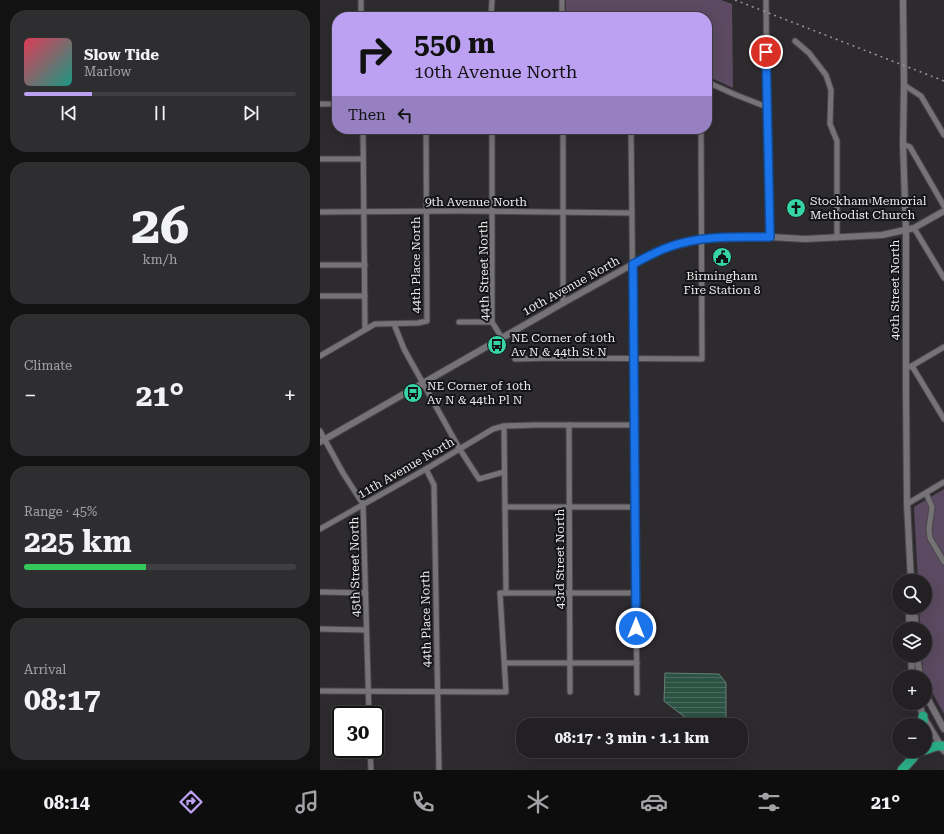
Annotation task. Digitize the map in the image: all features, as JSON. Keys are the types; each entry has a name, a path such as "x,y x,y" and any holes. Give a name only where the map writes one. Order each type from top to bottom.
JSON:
{"highway":[{"path":"932,748 943,747"},
{"path":"902,770 911,758"}],"street":[{"path":"361,0 361,12"},
{"path":"491,12 492,0"},
{"path":"562,0 562,12"},
{"path":"766,0 770,237"},
{"name":"40th Street North","path":"903,0 907,504 911,574"},
{"path":"794,41 809,54 826,75 831,90 830,124 837,141 837,238"},
{"path":"712,84 767,107"},
{"path":"904,85 921,96 944,135"},
{"path":"320,104 332,104"},
{"path":"320,356 365,329 363,134"},
{"name":"44th Place North","path":"365,329 375,324 418,323 427,321 426,134"},
{"name":"44th Street North","path":"492,134 492,322 502,338"},
{"path":"562,134 563,303"},
{"path":"631,134 637,693"},
{"path":"516,359 702,359 701,134"},
{"path":"903,144 910,147 944,206"},
{"path":"320,159 363,159"},
{"path":"837,202 904,201"},
{"name":"9th Avenue North","path":"320,212 563,211 632,213"},
{"name":"10th Avenue North","path":"323,440 563,303 633,264 669,247 702,239 770,237 805,239 882,235 906,231 914,228 944,211"},
{"path":"914,228 944,278"},
{"path":"320,265 365,265"},
{"path":"320,296 365,296"},
{"path":"459,322 492,322"},
{"name":"44th Place North","path":"394,324 404,349 459,448 479,479 504,472"},
{"path":"906,370 944,347"},
{"path":"912,366 944,419"},
{"name":"43rd Street North","path":"569,425 570,692"},
{"path":"320,691 506,692 503,593 505,507 504,426 634,425"},
{"name":"11th Avenue North","path":"320,529 426,469 459,448 493,429 504,426"},
{"name":"45th Street North","path":"320,431 323,440 363,504 369,706"},
{"name":"44th Place North","path":"426,469 434,485 439,770"},
{"path":"907,504 944,482"},
{"path":"926,493 932,507 929,528 930,538 944,562"},
{"path":"505,507 635,507"},
{"path":"320,592 366,593"},
{"path":"503,593 636,593"},
{"path":"320,629 366,630"},
{"path":"505,663 637,663"},
{"path":"932,707 944,729"},
{"path":"932,732 943,747"},
{"path":"370,758 371,770"}],"shaded area":[{"path":"566,0 721,0 732,4 733,88 712,78 712,12 566,12"},
{"path":"944,489 944,714 932,692 932,670 923,670 922,662 932,662 932,622 920,622 919,614 932,614 932,574 918,574 914,507"},
{"path":"665,673 719,674 726,683 726,718 686,718 664,701"}],"railway":[{"path":"735,0 944,81"}],"place":[{"name":"Stockham Memorial Methodist Church","path":"796,208"},
{"name":"Birmingham Fire Station 8","path":"722,257"},
{"name":"NE Corner of 10th Av N & 44th St N","path":"497,345"},
{"name":"NE Corner of 10th Av N & 44th Pl N","path":"413,393"}],"route":[{"path":"636,628 633,264 669,247 702,239 770,237 766,52"}]}
